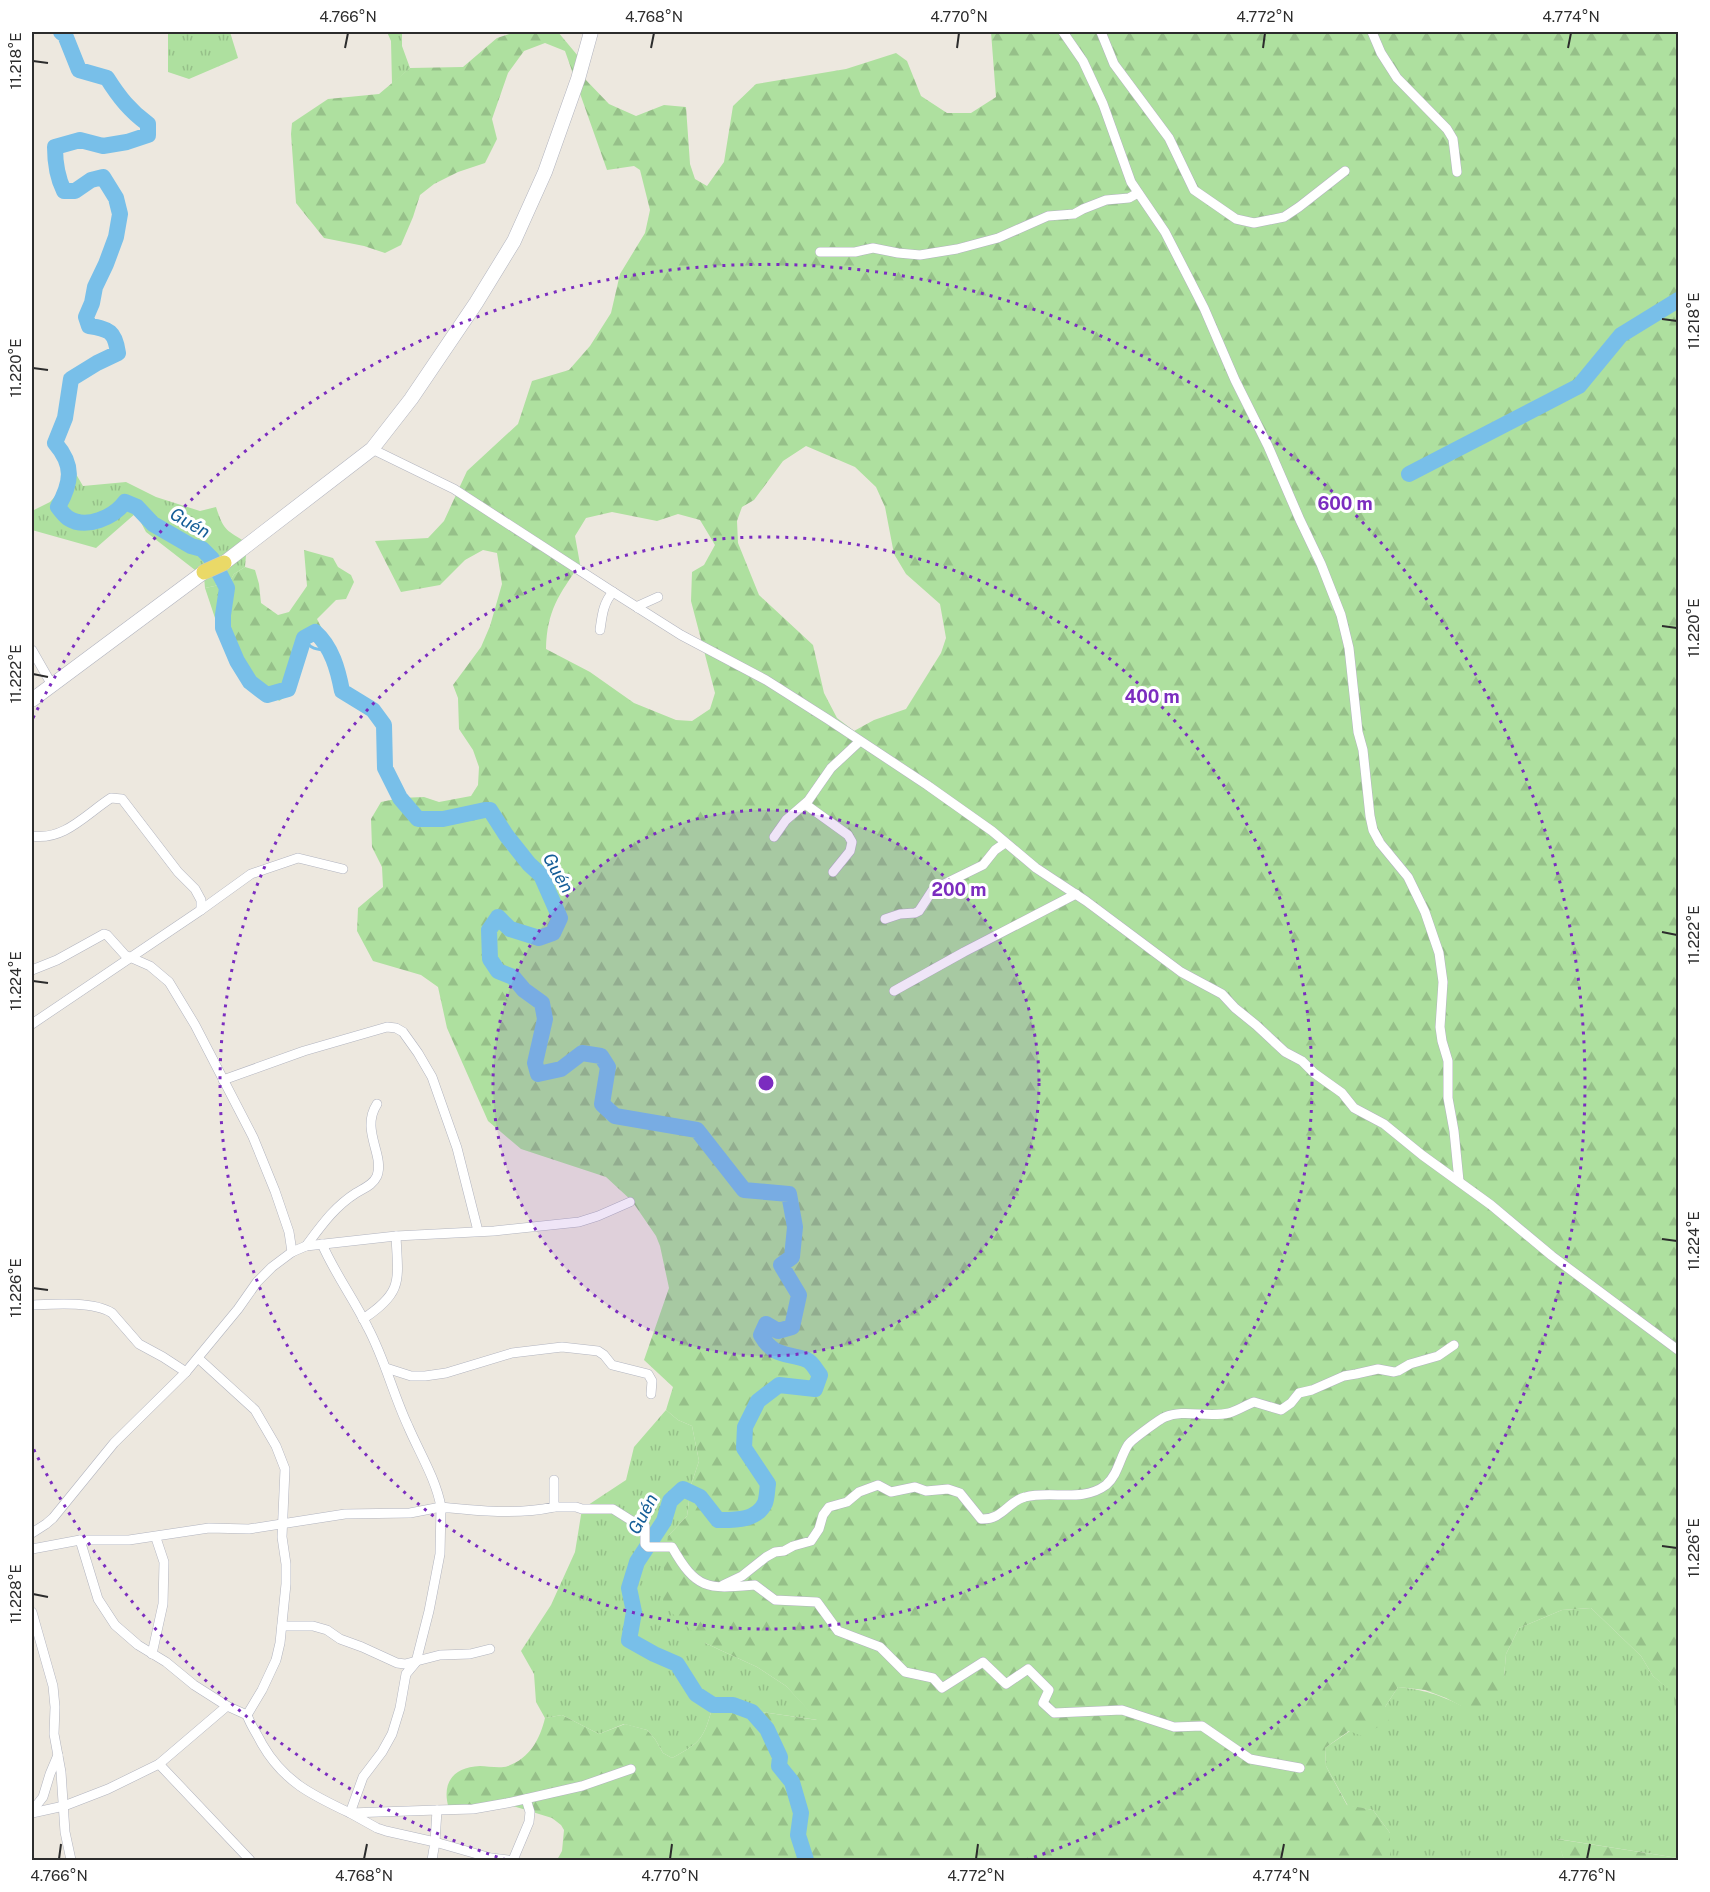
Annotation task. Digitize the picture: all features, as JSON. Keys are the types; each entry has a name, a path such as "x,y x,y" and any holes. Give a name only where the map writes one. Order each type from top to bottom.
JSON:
{"main road":[{"path":"32,700 204,572 224,563 372,449 476,303 514,241 545,172 578,79 588,33"}],"street":[{"path":"1063,32 1086,68 1113,128 1128,174 1165,232 1204,308 1321,564 1341,615 1349,648 1358,732 1363,750 1373,830 1380,843 1408,877 1425,912 1439,953 1443,982 1440,1027 1448,1061 1448,1098 1459,1181"},
{"path":"1101,32 1114,64 1169,138 1188,182 1194,190 1236,219 1254,223 1284,217 1345,171"},
{"path":"1371,32 1397,78 1447,129 1453,139 1457,172"},
{"path":"820,252 855,252 873,248 898,254 920,255 957,249 998,238 1048,216 1074,214 1106,200 1129,198 1138,193"},
{"path":"372,449 454,489 681,635 765,680 975,818 1036,868 1076,894 1181,972 1222,994 1285,1052 1302,1061 1314,1073 1342,1093 1354,1108 1384,1124 1491,1205 1552,1256 1678,1350"},
{"path":"600,630 607,599 613,592"},
{"path":"638,608 658,597"},
{"path":"32,650 52,685"},
{"path":"774,837 786,820 805,804 831,768 860,741"},
{"path":"32,836 50,836 71,827 111,798 122,799 178,872 195,889 201,900 201,910"},
{"path":"805,804 850,838 852,846 850,851 833,872"},
{"path":"885,919 919,911 938,886 983,865 995,850 1005,843"},
{"path":"32,1021 132,957 251,874 298,858 343,869"},
{"path":"894,991 1076,894"},
{"path":"32,970 57,960 104,934 121,952 150,966 169,982 195,1025 253,1137 289,1232 292,1252"},
{"path":"223,1080 304,1051 387,1028 396,1028 403,1032 432,1077 439,1095 457,1148 478,1231"},
{"path":"306,1246 328,1216 341,1203 370,1185 376,1177 378,1161 372,1140 371,1116 377,1104"},
{"path":"32,1533 53,1518 114,1443 186,1372 257,1282 292,1252 306,1246 396,1236 513,1229 579,1222 630,1202"},
{"path":"363,1319 380,1308 393,1293 398,1276 396,1236"},
{"path":"322,1244 330,1264 381,1354 399,1408 436,1487 441,1507 440,1554 416,1662 406,1674 400,1708 392,1734 363,1777 350,1813"},
{"path":"32,1305 76,1305 107,1309 139,1344 186,1372"},
{"path":"718,1588 742,1575 775,1552 811,1541 829,1507 847,1502 868,1488 878,1485 891,1492 910,1487 926,1491 948,1489 960,1493 981,1519 991,1520 1023,1497 1057,1494 1077,1496 1103,1486 1108,1483 1115,1472 1128,1444 1164,1417 1176,1414 1230,1413 1254,1402 1281,1410 1299,1393 1344,1377 1378,1369 1398,1371 1410,1364 1438,1356 1454,1345"},
{"path":"386,1368 411,1376 425,1376 446,1373 518,1352 562,1347 585,1349 598,1351 612,1365 648,1374 652,1381 651,1394"},
{"path":"198,1358 255,1410 267,1428 285,1469 282,1537 286,1584 282,1626 276,1660 247,1715"},
{"path":"554,1480 554,1507"},
{"path":"32,1549 80,1540 156,1538 209,1528 249,1529 345,1514 410,1513 441,1507 491,1512 554,1507 613,1509 645,1526 645,1544 648,1546 672,1547 697,1580 718,1588 755,1585 775,1600 817,1602 838,1631 880,1647 905,1672 933,1678 942,1688 983,1662 1005,1684 1028,1669 1049,1690 1042,1703 1054,1713 1122,1710 1174,1727 1202,1726 1250,1759 1300,1768"},
{"path":"152,1654 163,1604 164,1562 156,1538"},
{"path":"80,1540 98,1599 114,1625 194,1685 227,1706 247,1715 251,1727 270,1758 299,1787 377,1828 491,1858 508,1860"},
{"path":"32,1612 53,1686 54,1734 66,1838 71,1860"},
{"path":"282,1626 313,1626 327,1630 340,1639 397,1663 405,1664 440,1655 470,1654 490,1649"},
{"path":"32,1812 63,1806 108,1789 159,1764 227,1706"},
{"path":"32,1812 43,1797 58,1755"},
{"path":"159,1764 250,1860"},
{"path":"350,1813 473,1809 582,1786 632,1769"},
{"path":"513,1860 529,1822 530,1812 526,1799"},
{"path":"432,1860 437,1810"}],"green space":[{"path":"168,32 230,32 238,58 189,79 168,72"},
{"path":"387,32 402,32 402,46 410,68 392,84 391,41"},
{"path":"515,32 558,32 578,56 584,78 609,104 636,116 664,105 686,107 690,164 695,179 707,186 724,162 733,106 756,84 846,69 896,53 907,61 921,96 947,113 971,113 996,97 991,32 1678,32 1678,1727 1676,1728 1674,1694 1653,1676 1641,1656 1591,1608 1562,1610 1519,1628 1506,1654 1504,1677 1496,1702 1479,1708 1461,1706 1425,1690 1398,1687 1385,1707 1389,1721 1362,1736 1349,1731 1325,1748 1326,1766 1347,1805 1373,1810 1390,1833 1390,1860 557,1860 562,1851 564,1830 552,1818 513,1806 449,1809 448,1784 456,1773 471,1767 501,1767 516,1763 533,1747 545,1718 562,1715 599,1734 625,1724 647,1730 663,1753 672,1758 690,1748 700,1738 713,1705 817,1720 786,1686 757,1667 705,1643 663,1605 664,1563 668,1536 687,1516 691,1485 699,1461 692,1426 678,1420 666,1410 673,1387 644,1360 669,1288 656,1236 632,1201 606,1177 521,1149 488,1121 447,1028 438,987 421,975 373,961 357,931 358,908 383,887 382,867 372,847 371,819 381,802 424,797 439,802 471,796 478,785 479,767 473,750 459,729 458,698 453,685 481,647 490,626 502,584 497,553 483,550 465,560 440,585 401,592 375,541 428,538 444,521 467,471 518,424 532,381 569,370 590,346 611,313 620,274 645,233 650,210 640,170 634,166 607,170 565,51 545,43 524,51 508,73 492,119 497,139 485,163 458,172 434,184 420,195 401,245 385,253 324,238 296,203 292,123 328,99 379,94 410,68 463,67 497,38","holes":["806,446 855,467 876,487 885,507 894,554 906,574 940,604 946,638 941,653 906,709 874,720 854,731 837,718 824,693 813,645 759,595 738,543 737,521 742,507 754,500 783,461","612,512 657,521 678,514 700,520 715,545 704,565 692,572 691,601 715,693 710,709 692,721 676,720 634,703 590,672 546,649 552,613 580,564 575,536 586,518"]},
{"path":"73,469 83,486 126,482 156,497 200,511 216,507 227,530 247,543 245,567 234,574 229,583 205,588 204,577 146,532 136,513 96,548 32,530 32,511 50,502 60,491"},
{"path":"304,550 333,558 338,567 351,575 354,582 346,599 336,600 317,619 321,627 306,649 291,693 279,701 267,687 253,680 227,654 205,588 229,583 234,574 245,567 255,570 261,603 278,615 289,612 307,586"},
{"path":"666,1410 678,1420 692,1426 699,1461 691,1485 687,1516 668,1536 705,1643 757,1667 786,1686 818,1720 713,1705 700,1738 690,1748 672,1758 663,1753 647,1730 624,1724 599,1734 562,1715 545,1718 536,1702 534,1674 521,1651 551,1605 575,1552 582,1509 626,1480 634,1447"},
{"path":"1591,1608 1641,1656 1653,1676 1675,1694 1676,1727 1678,1727 1678,1858 1558,1839 1564,1860 1390,1860 1390,1833 1373,1810 1348,1806 1326,1766 1325,1748 1385,1707 1398,1687 1431,1693 1462,1706 1504,1677 1506,1654 1519,1628 1562,1610"},
{"path":"1557,1839 1678,1858 1678,1860 1564,1860"}],"waterway":[{"name":"Guén","path":"61,32 65,35 79,70 107,78 125,103 148,124 148,135 127,142 103,146 80,140 55,147 57,170 64,191 75,191 91,180 103,177 116,198 120,214 116,237 95,287 86,317 89,326 110,332 115,340 118,353 71,379 65,418 55,443 65,459 69,474 66,490 58,507 67,517 83,523 107,517 125,502 137,507 153,524 191,546 202,549 212,559 227,588 223,628 237,661 250,682 267,695 288,689 304,638 315,632 330,652 342,691 373,710 384,725 385,768 400,798 418,819 443,819 490,810 506,835 541,875 560,918 553,933 539,938 510,929 498,917 489,930 490,959 498,971 513,977 524,990 542,1003 545,1019 535,1063 538,1074 561,1069 582,1053 601,1056 608,1067 602,1104 615,1116 697,1130 744,1190 789,1194 795,1227 792,1257 781,1265 799,1295 792,1327 778,1331 766,1324 761,1335 776,1351 811,1362 820,1375 815,1389 779,1385 758,1401 745,1427 744,1448 768,1484 765,1503 757,1513 744,1518 718,1520 700,1497 683,1489 670,1501 664,1521 637,1562 629,1588 634,1612 629,1640 677,1664 696,1694 713,1705 733,1705 752,1712 767,1729 780,1757 779,1766 792,1782 801,1813 798,1835 806,1860"},
{"path":"1409,474 1579,386 1621,335 1678,300"},
{"path":"304,638 308,645 314,648 329,650"}]}
